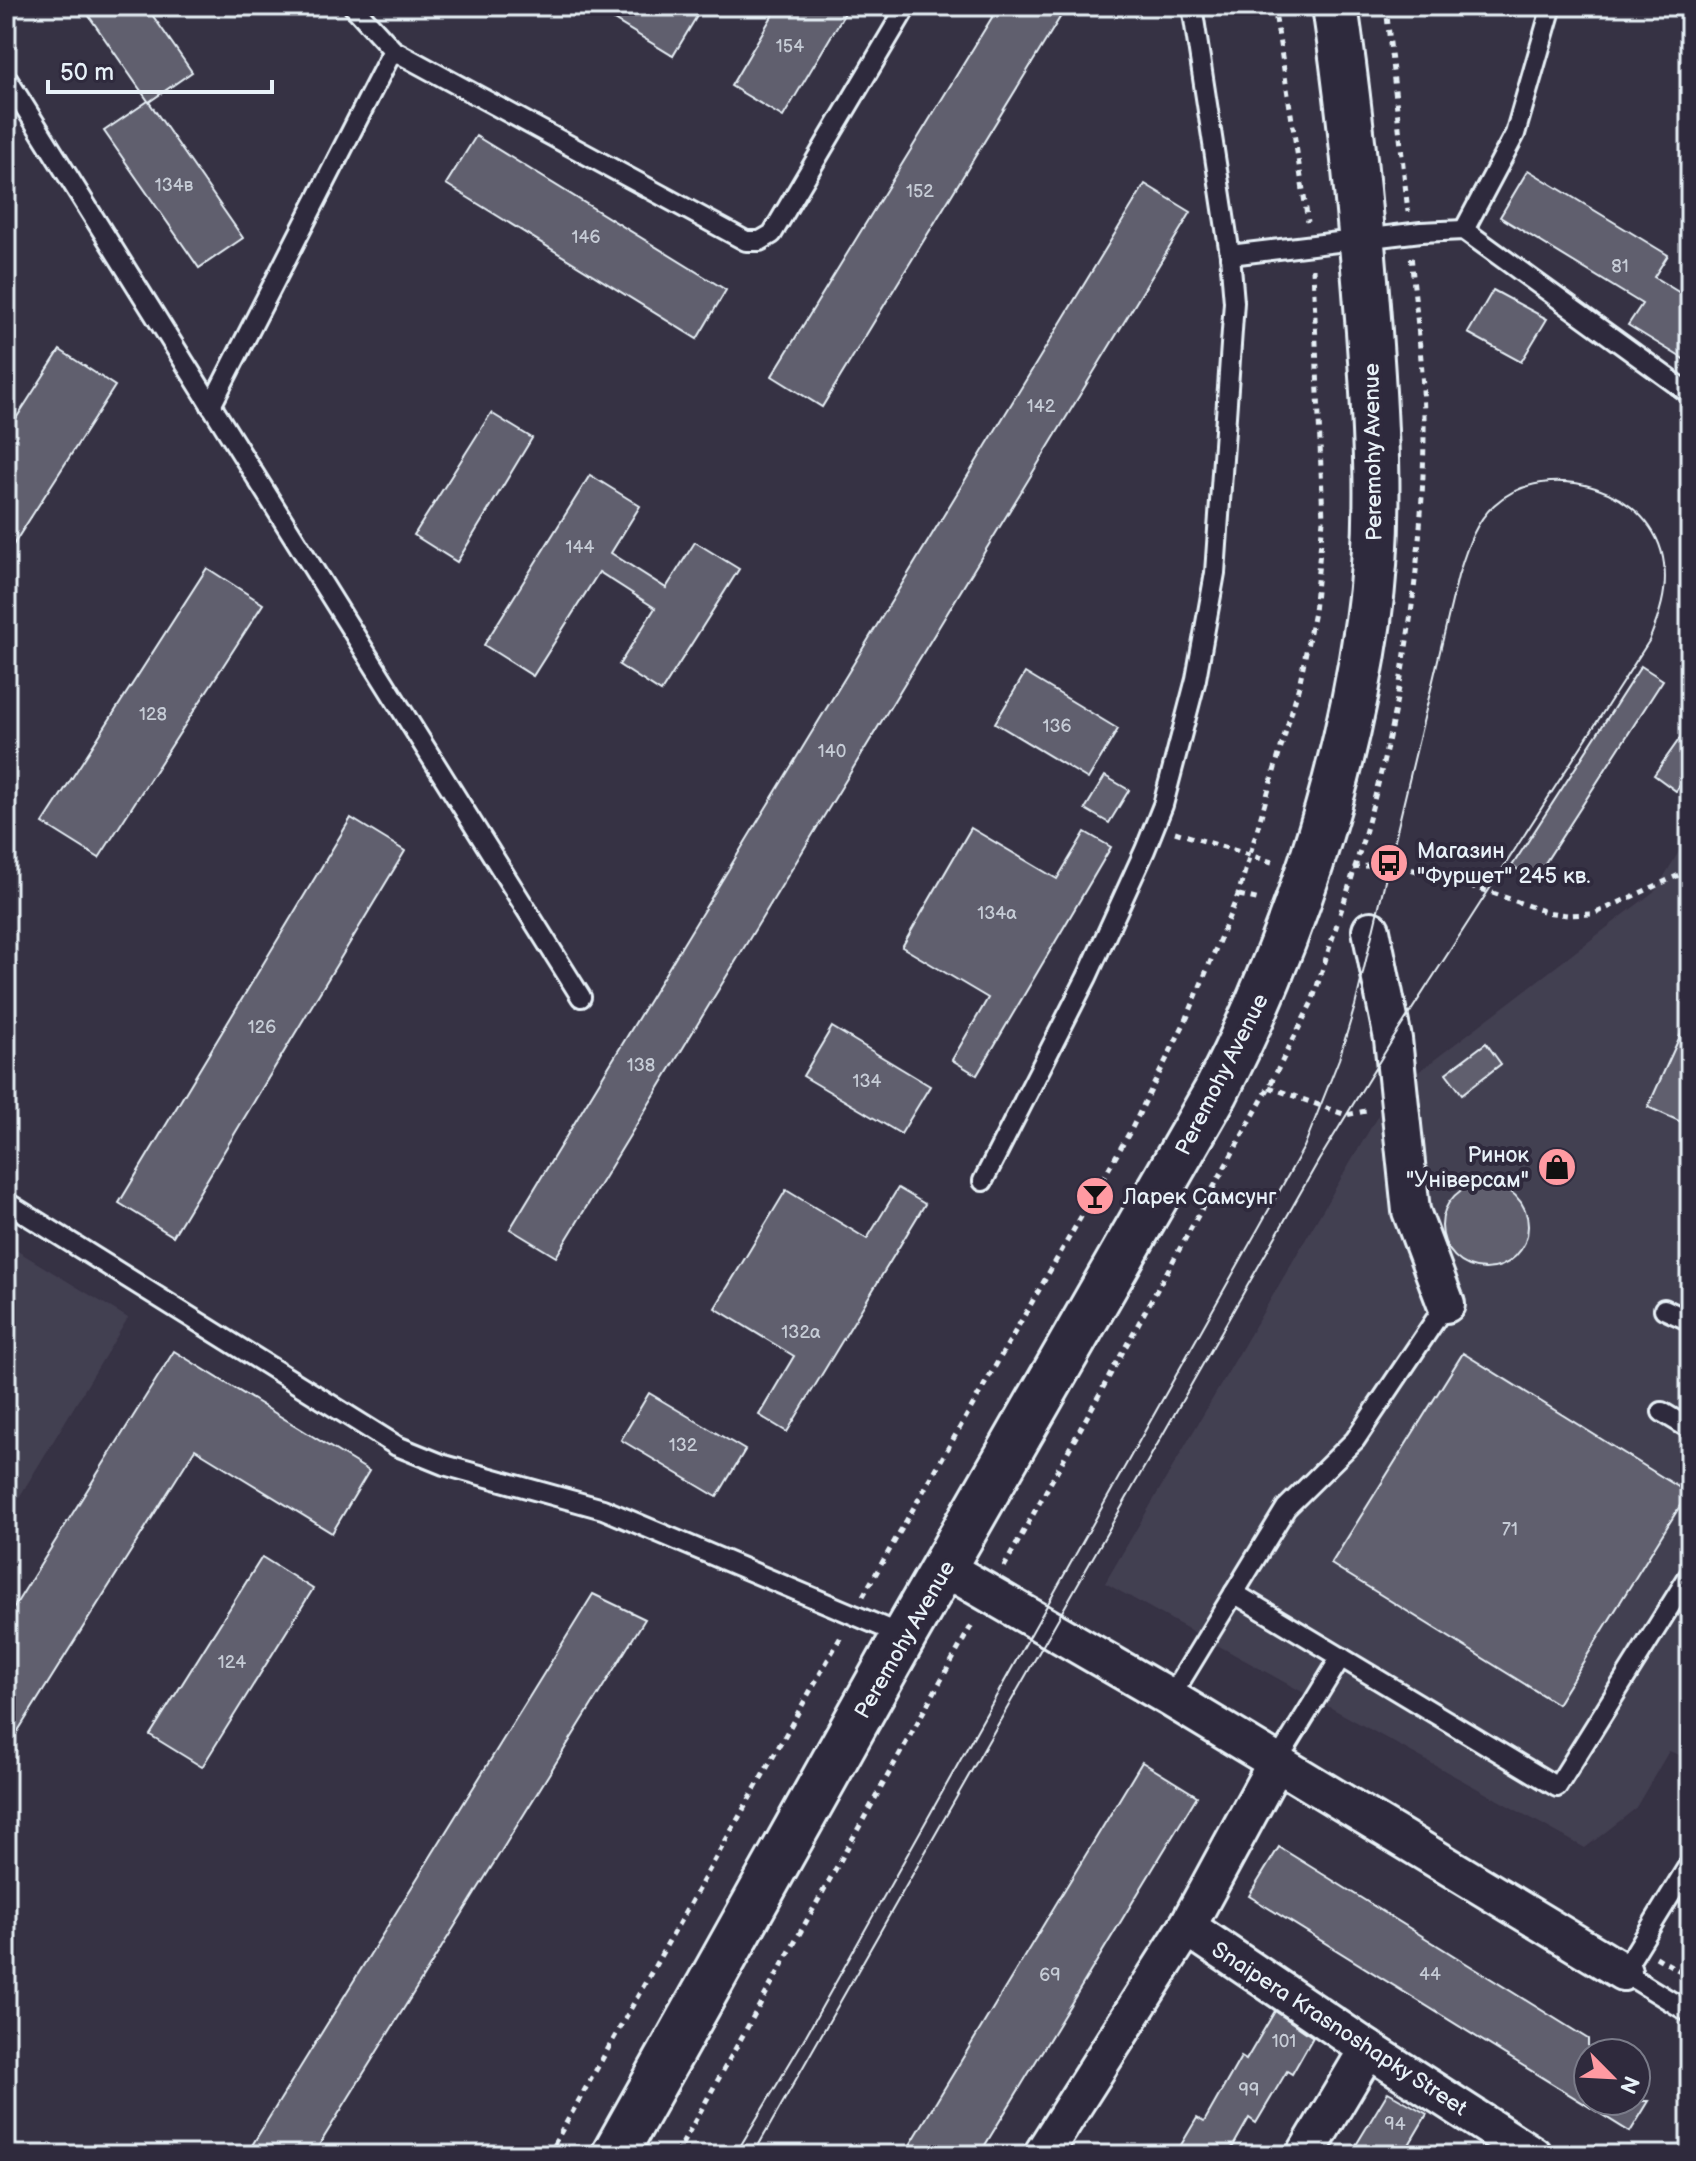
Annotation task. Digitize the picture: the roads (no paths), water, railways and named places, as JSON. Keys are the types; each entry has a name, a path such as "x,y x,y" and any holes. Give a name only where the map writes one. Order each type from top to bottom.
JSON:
{"main road":[{"name":"Peremohy Avenue","path":"614,2155 904,1636 1216,1092 1275,967 1308,872 1352,713 1370,604 1377,474 1362,239 1335,6"}],"street":[{"path":"1371,930 1393,1039 1411,1211 1446,1304"},
{"path":"945,1568 1170,1698 1623,1972"},
{"path":"1042,2155 1187,1927 1276,1763"},
{"name":"Snaipera Krasnoshapky Street","path":"1187,1927 1533,2155"},
{"path":"1305,2155 1368,2049"}],"lane":[{"path":"353,6 393,50 746,241 760,241 772,234 907,6"},
{"path":"983,1181 1087,977 1155,825 1175,765 1196,679 1215,573 1234,302 1230,255 1192,6"},
{"path":"1464,230 1515,134 1552,6"},
{"path":"211,406 393,50"},
{"path":"6,77 581,997"},
{"path":"1230,255 1421,232 1464,230 1690,394"},
{"path":"6,1202 397,1446 444,1465 603,1509 904,1636"},
{"path":"1170,1698 1286,1508 1355,1440 1446,1304"},
{"path":"1664,1309 1690,1321"},
{"path":"1662,1412 1690,1429"},
{"path":"1234,1593 1557,1787 1690,1574"},
{"path":"1276,1763 1341,1657"},
{"path":"1690,1863 1623,1972 1690,2013"}],"tram line":[{"path":"735,2155 800,2046 1304,1147 1339,1059 1355,1006 1458,576 1476,529 1494,505 1516,490 1542,483 1569,482 1596,488 1620,499 1641,516 1656,538 1664,564 1664,594 1649,641 1393,1039 1319,1160 753,2155"}],"place":[{"name":"Магазин \"Фуршет\" 245 кв.","path":"1389,863"},
{"name":"Ринок \"Універсам\"","path":"1557,1167"},
{"name":"Ларек Самсунг","path":"1095,1196"}]}
